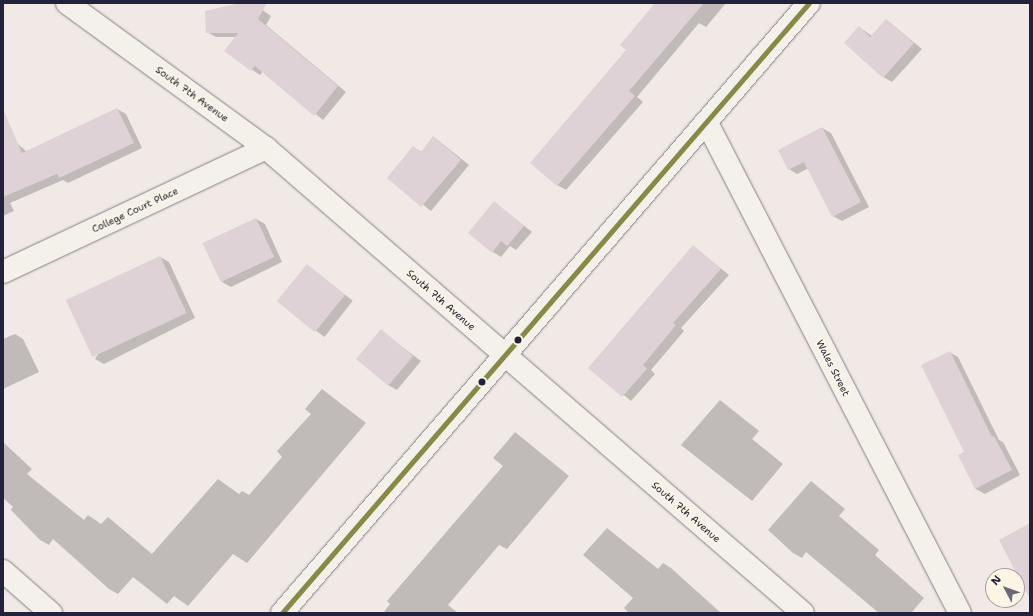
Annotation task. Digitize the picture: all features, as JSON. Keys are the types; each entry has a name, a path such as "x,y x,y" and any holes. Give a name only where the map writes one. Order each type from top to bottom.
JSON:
{"street":[{"name":"South 7th Avenue","path":"67,3 266,148 803,613"},
{"path":"282,613 504,354 707,123 808,3"},
{"name":"Wales Street","path":"707,123 960,613"},
{"name":"College Court Place","path":"3,272 266,148"},
{"path":"3,571 51,613"}],"building":[{"path":"240,3 267,3 258,19 338,86 314,116 255,66 251,71 224,51 238,33 206,33 205,11"},
{"path":"655,3 704,3 629,91 635,96 557,186 530,163 626,50 620,45"},
{"path":"886,19 914,43 883,78 844,43 859,26 870,37"},
{"path":"117,108 134,143 59,178 57,174 3,197 3,109 22,153"},
{"path":"822,127 861,202 832,217 804,162 788,170 778,150"},
{"path":"433,136 461,160 421,207 387,178 413,146 421,152"},
{"path":"494,201 524,226 507,246 501,241 492,253 468,233"},
{"path":"256,218 274,257 221,282 203,243"},
{"path":"693,245 721,269 673,323 676,325 643,365 647,369 622,397 588,368"},
{"path":"160,256 187,313 92,357 66,300"},
{"path":"307,264 345,295 315,332 277,301"},
{"path":"381,329 413,356 388,386 356,359"},
{"path":"950,351 992,437 994,436 1012,470 975,489 958,455 964,452 921,365"},
{"path":"1030,523 1030,599 1025,589 1025,568 1014,568 999,540"}],"transit line":[{"path":"282,613 809,3"}]}
